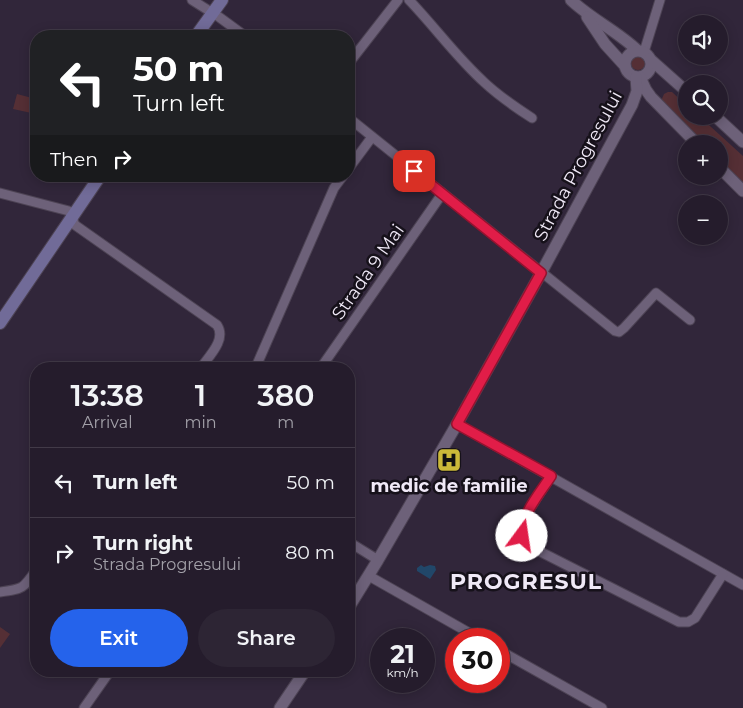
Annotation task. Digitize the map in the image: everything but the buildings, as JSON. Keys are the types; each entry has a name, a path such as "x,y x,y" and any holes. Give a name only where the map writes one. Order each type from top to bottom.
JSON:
{"main road":[{"path":"200,30 222,0"},
{"path":"0,323 96,182"}],"street":[{"path":"192,0 213,12 237,30"},
{"path":"355,55 398,0"},
{"path":"409,0 483,82 532,118"},
{"path":"571,0 584,13 605,44 629,73 638,77 644,76 651,66 644,54 633,51 626,57 625,66"},
{"path":"644,54 660,0"},
{"path":"584,13 616,32 678,84"},
{"path":"638,77 651,96 688,135"},
{"name":"Strada Progresului","path":"355,598 457,424 541,273 632,105 637,91 638,77"},
{"path":"355,123 614,331 619,332 656,293 690,320"},
{"path":"725,125 743,142"},
{"path":"355,160 372,137"},
{"path":"728,175 743,191"},
{"path":"258,362 334,188 338,182"},
{"path":"0,193 69,211 74,225 212,320 220,330 220,337 205,362"},
{"name":"Strada 9 Mai","path":"325,362 442,194"},
{"path":"457,424 743,585"},
{"path":"551,476 521,527 522,536 531,547 678,622 688,622 695,618 722,574"},
{"path":"355,546 378,560"},
{"path":"369,576 461,628"},
{"path":"0,592 20,590 30,578"},
{"path":"510,656 602,708"},
{"path":"84,708 106,677"},
{"path":"280,708 301,677"}],"shaded area":[{"path":"638,56 643,58 645,63 643,68 638,70 633,68 631,63 633,58"},
{"path":"672,92 678,98 678,119 661,101 664,94"},
{"path":"17,94 30,97 30,113 13,109"},
{"path":"683,125 709,125 720,135 693,135"},
{"path":"728,142 743,156 743,187 728,171"},
{"path":"0,627 10,634 0,648"}],"water":[{"path":"421,565 424,567 435,566 436,570 430,579 417,571 417,568"}],"place":[{"name":"medic de familie","path":"449,460"}],"district":[{"name":"PROGRESUL","path":"526,581"}],"route":[{"path":"414,171 541,273 457,424 551,476 524,519 521,527 522,536"}]}
